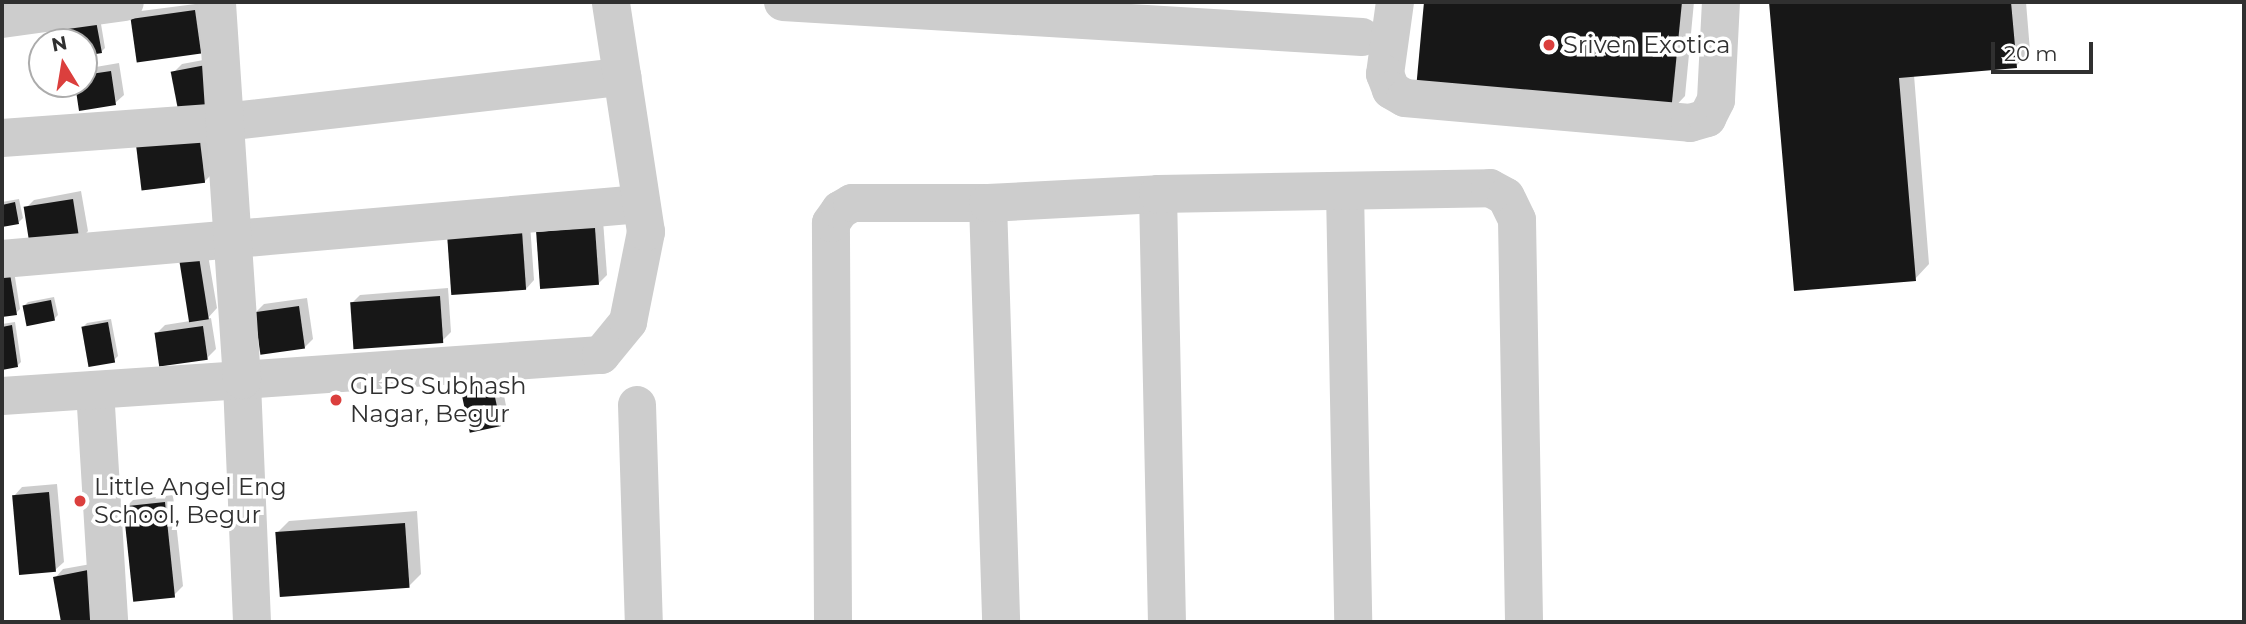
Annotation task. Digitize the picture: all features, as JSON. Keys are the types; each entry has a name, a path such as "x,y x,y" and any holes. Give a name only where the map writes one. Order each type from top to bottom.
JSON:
{"street":[{"path":"2,19 125,2"},
{"path":"217,2 242,380 252,622"},
{"path":"2,396 601,355 628,322 646,232 611,2"},
{"path":"783,2 1189,14 1362,37"},
{"path":"1395,2 1385,74 1391,90 1405,98 1690,123 1707,118 1716,100 1721,2"},
{"path":"2,138 224,122 622,77"},
{"path":"833,622 831,222 840,211 852,204 988,203 1158,194 1490,188 1506,197 1514,208 1517,220 1524,622"},
{"path":"1345,191 1353,622"},
{"path":"1158,194 1167,622"},
{"path":"988,203 1001,622"},
{"path":"2,259 641,204"},
{"path":"95,390 109,622"},
{"path":"637,405 644,622"}],"building":[{"name":"Sriven Exotica","path":"1424,2 1682,2 1671,112 1416,89"},
{"path":"1769,2 2011,2 2017,68 1899,78 1916,281 1794,291"},
{"path":"195,10 201,54 137,63 131,19"},
{"path":"96,21 97,28 67,28"},
{"path":"98,32 102,53 98,54"},
{"path":"206,65 216,116 181,123 171,72"},
{"path":"111,71 116,105 79,111 77,98 98,98 98,73"},
{"path":"199,133 205,183 142,190 135,141"},
{"path":"73,199 80,242 30,250 24,207"},
{"path":"15,202 19,224 2,227 2,205"},
{"path":"595,228 599,285 540,289 536,232"},
{"path":"522,231 526,290 451,295 447,236"},
{"path":"199,257 209,319 189,322 179,260"},
{"path":"10,274 17,315 2,317 2,276"},
{"path":"440,296 443,343 353,349 350,302"},
{"path":"51,300 55,321 27,326 23,306"},
{"path":"299,306 305,349 260,355 254,312"},
{"path":"108,322 115,362 89,367 81,327"},
{"path":"12,325 18,367 2,370 2,327"},
{"path":"203,326 208,360 159,366 154,333"},
{"path":"492,383 501,426 470,433 461,390"},
{"path":"49,492 56,572 19,575 12,495"},
{"path":"165,502 175,597 133,602 123,506"},
{"path":"405,523 410,588 280,597 275,532"},
{"path":"93,569 104,622 61,622 53,577"}],"place":[{"name":"Sriven Exotica","path":"1549,45"},
{"name":"GLPS Subhash Nagar, Begur","path":"336,400"},
{"name":"Little Angel Eng School, Begur","path":"80,501"}]}
